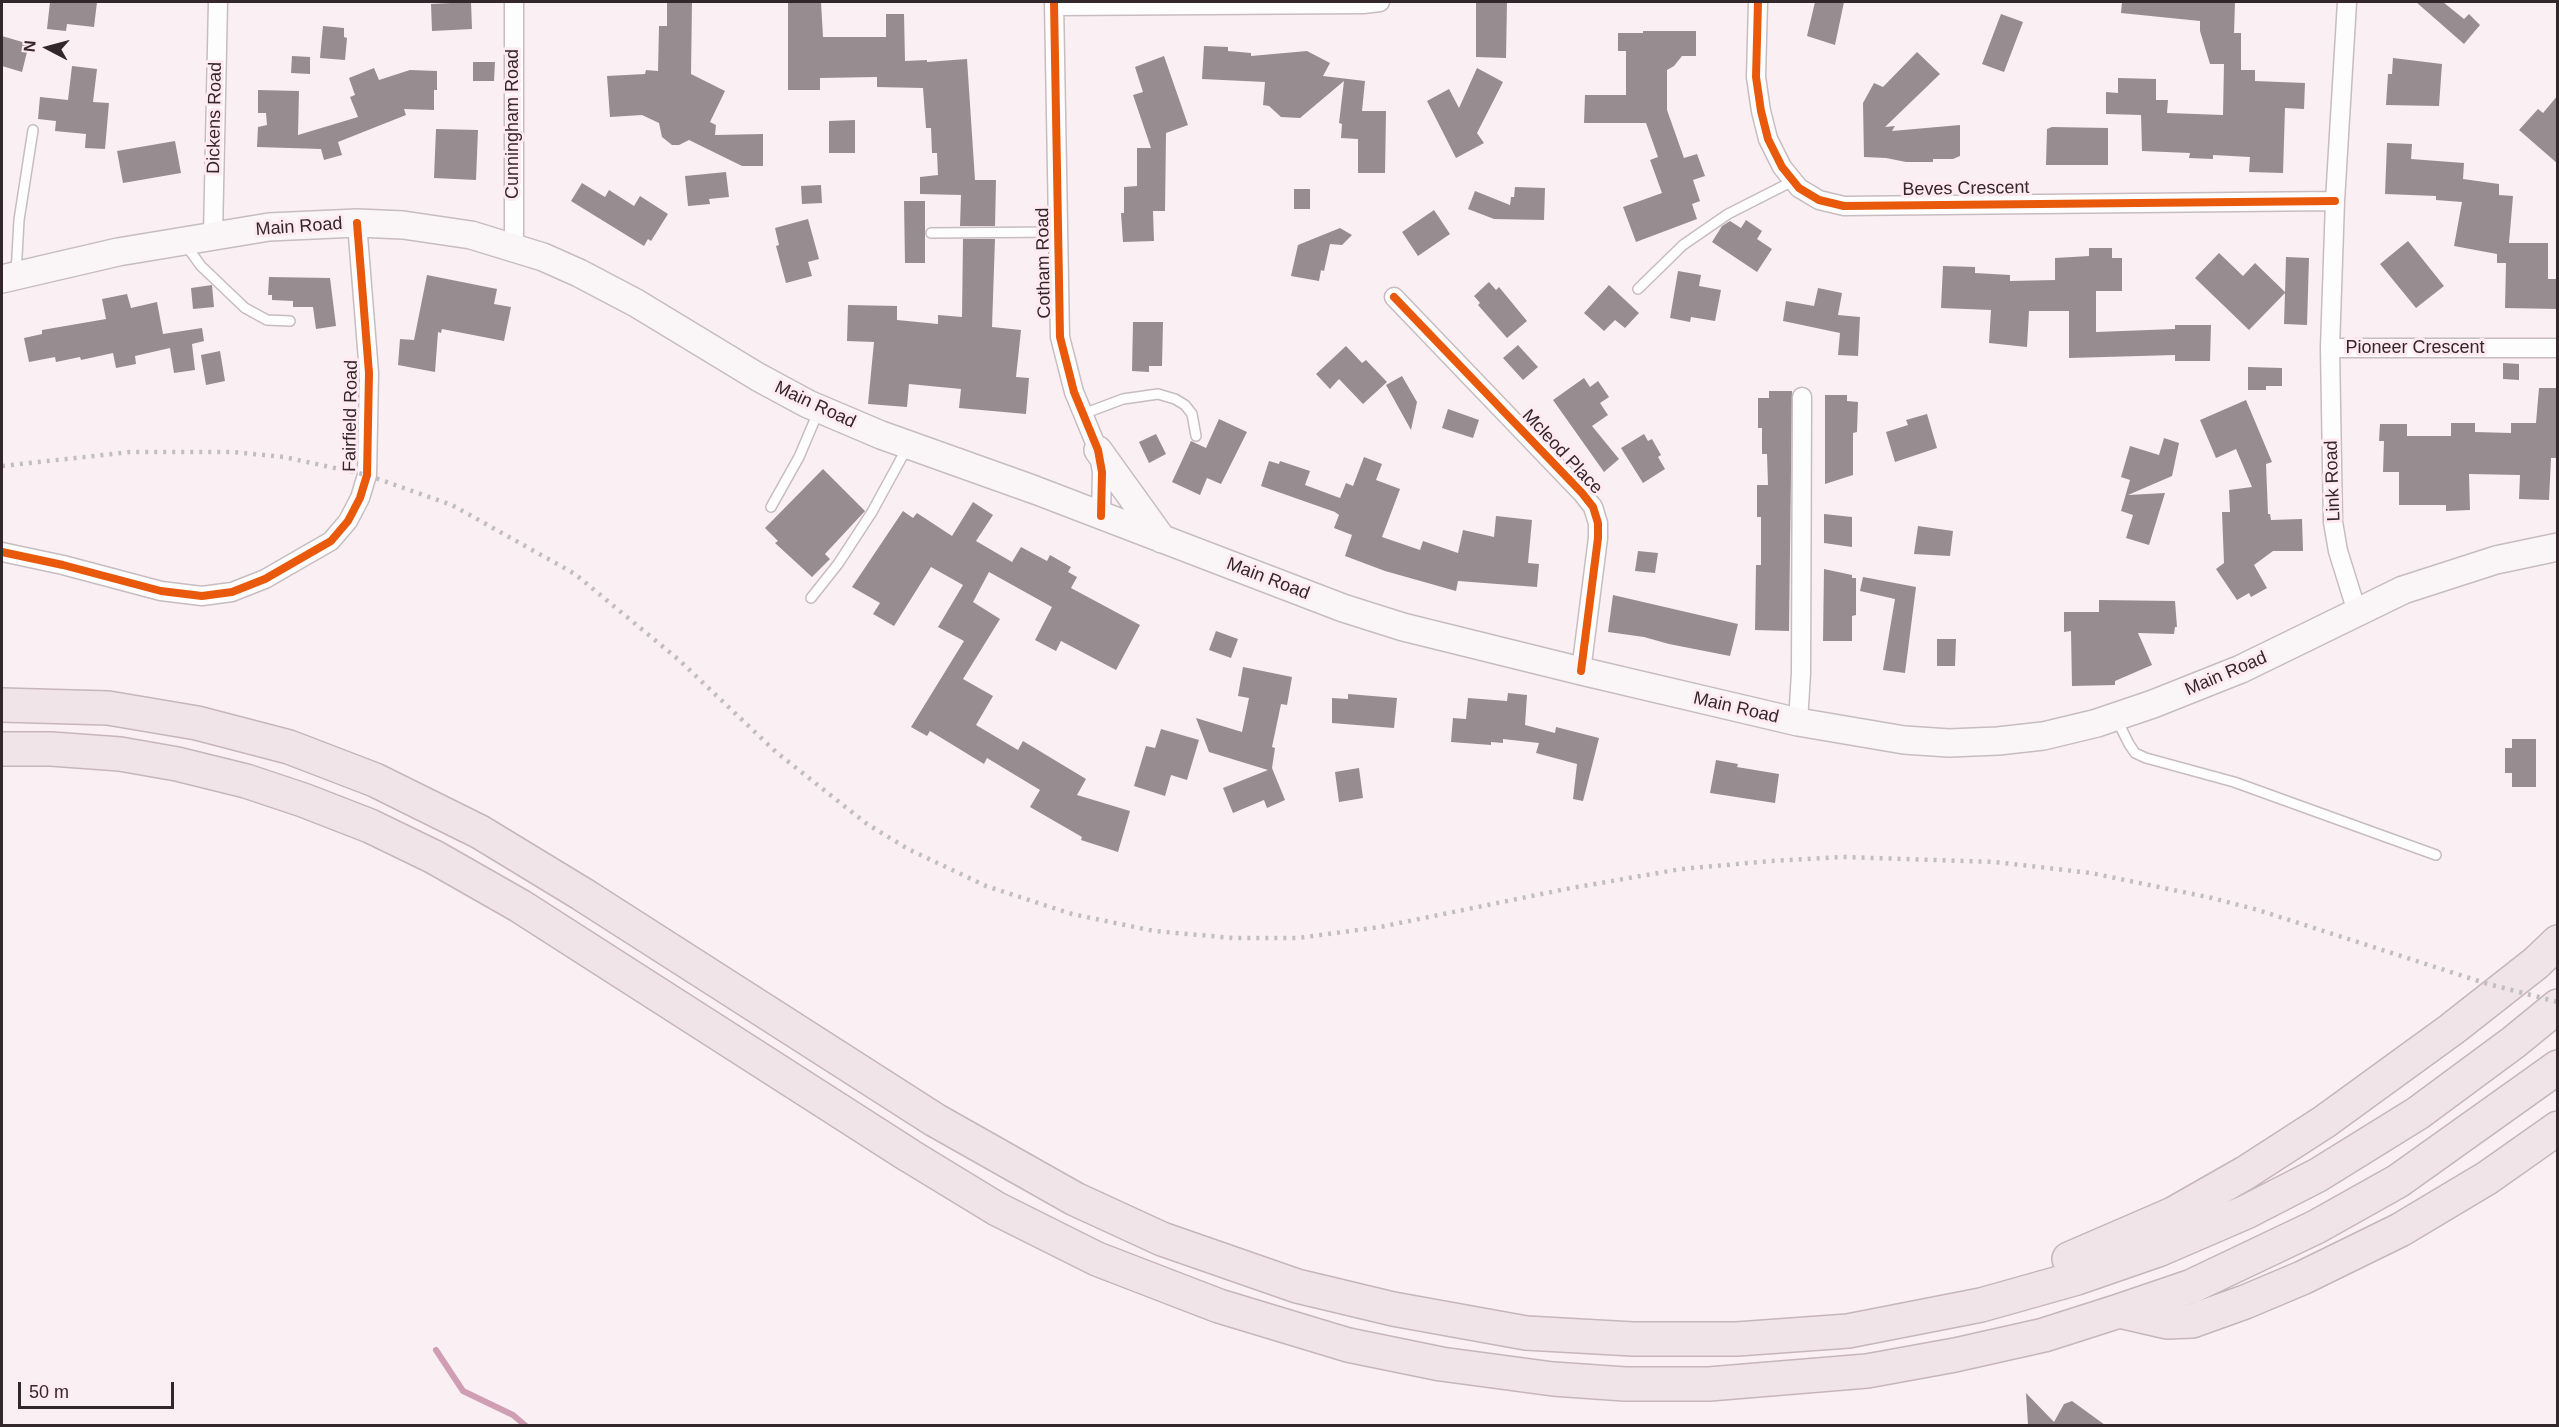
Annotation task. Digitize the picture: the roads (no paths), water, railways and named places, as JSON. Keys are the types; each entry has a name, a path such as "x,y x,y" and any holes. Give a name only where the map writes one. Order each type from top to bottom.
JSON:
{"highway":[{"path":"2,705 108,708 196,723 289,747 375,780 480,832 582,894 935,1120 1014,1167 1075,1199 1162,1239 1297,1286 1393,1309 1526,1333 1633,1339 1737,1339 1848,1331 1982,1305 2077,1278 2158,1250 2246,1212 2318,1176 2418,1113 2514,1042 2558,1006"},
{"path":"2,749 51,749 120,754 177,764 246,781 370,826 434,857 520,906 910,1156 998,1209 1108,1264 1220,1306 1348,1345 1441,1364 1553,1379 1625,1384 1709,1384 1867,1371 2044,1335 2192,1286 2316,1227 2398,1181 2558,1067"},
{"path":"1848,1331 2090,1252 2173,1214 2245,1173 2324,1122 2452,1029 2536,963 2558,942"},
{"path":"2119,1311 2167,1322 2192,1321 2230,1309 2302,1278 2400,1230 2487,1178 2558,1128"}],"main road":[{"name":"Main Road","path":"8,278 183,240 278,227 357,223 437,229 514,247 579,273 636,303 749,372 819,409 908,445 1343,608 1403,627 1581,672 1798,722 1904,740 1949,742 2043,736 2115,717 2241,669 2403,590 2496,560 2558,547"},
{"path":"1098,450 1162,539"}],"street":[{"name":"Dickens Road","path":"213,235 218,2"},
{"name":"Cunningham Road","path":"514,2 514,247"},
{"path":"1054,4 1363,4 1380,2"},
{"name":"Beves Crescent","path":"1758,2 1756,77 1768,139 1782,167 1793,181 1799,188 1819,200 1844,206 2335,201"},
{"name":"Pioneer Crescent","path":"2347,2 2335,201 2330,348 2558,348"},
{"name":"Cotham Road","path":"1054,4 1060,337 1065,366 1098,450 1102,472 1101,516"},
{"name":"Fairfield Road","path":"2,552 63,565 161,591 202,596 232,592 266,579 331,541 348,521 360,498 367,475 369,373 357,223"},
{"name":"Mcleod Place","path":"1394,297 1582,492 1593,507 1598,523 1598,538 1581,672"},
{"name":"Link Road","path":"2330,348 2333,522 2338,551 2356,612"},
{"path":"1798,722 1802,673 1802,397"}],"lane":[{"path":"8,278 33,130"},
{"path":"1638,289 1683,245 1728,214 1793,181"},
{"path":"931,233 1058,232"},
{"path":"183,240 201,266 245,308 267,320 290,321"},
{"path":"1083,414 1123,399 1158,394 1185,405 1192,414 1196,436"},
{"path":"771,507 799,457 819,409"},
{"path":"811,598 838,564 872,512 908,445"},
{"path":"2115,717 2128,744 2135,753 2146,758 2234,782 2436,855"}],"waterway":[{"path":"436,1350 463,1391 513,1415 526,1426"}],"railway":[{"path":"2,466 130,452 233,452 284,457 367,475 452,505 575,574 679,660 776,752 867,824 908,849 986,886 1072,914 1154,931 1233,938 1298,938 1380,927 1566,889 1681,869 1843,857 1995,862 2091,873 2212,898 2258,910 2488,984 2558,1002"}]}
